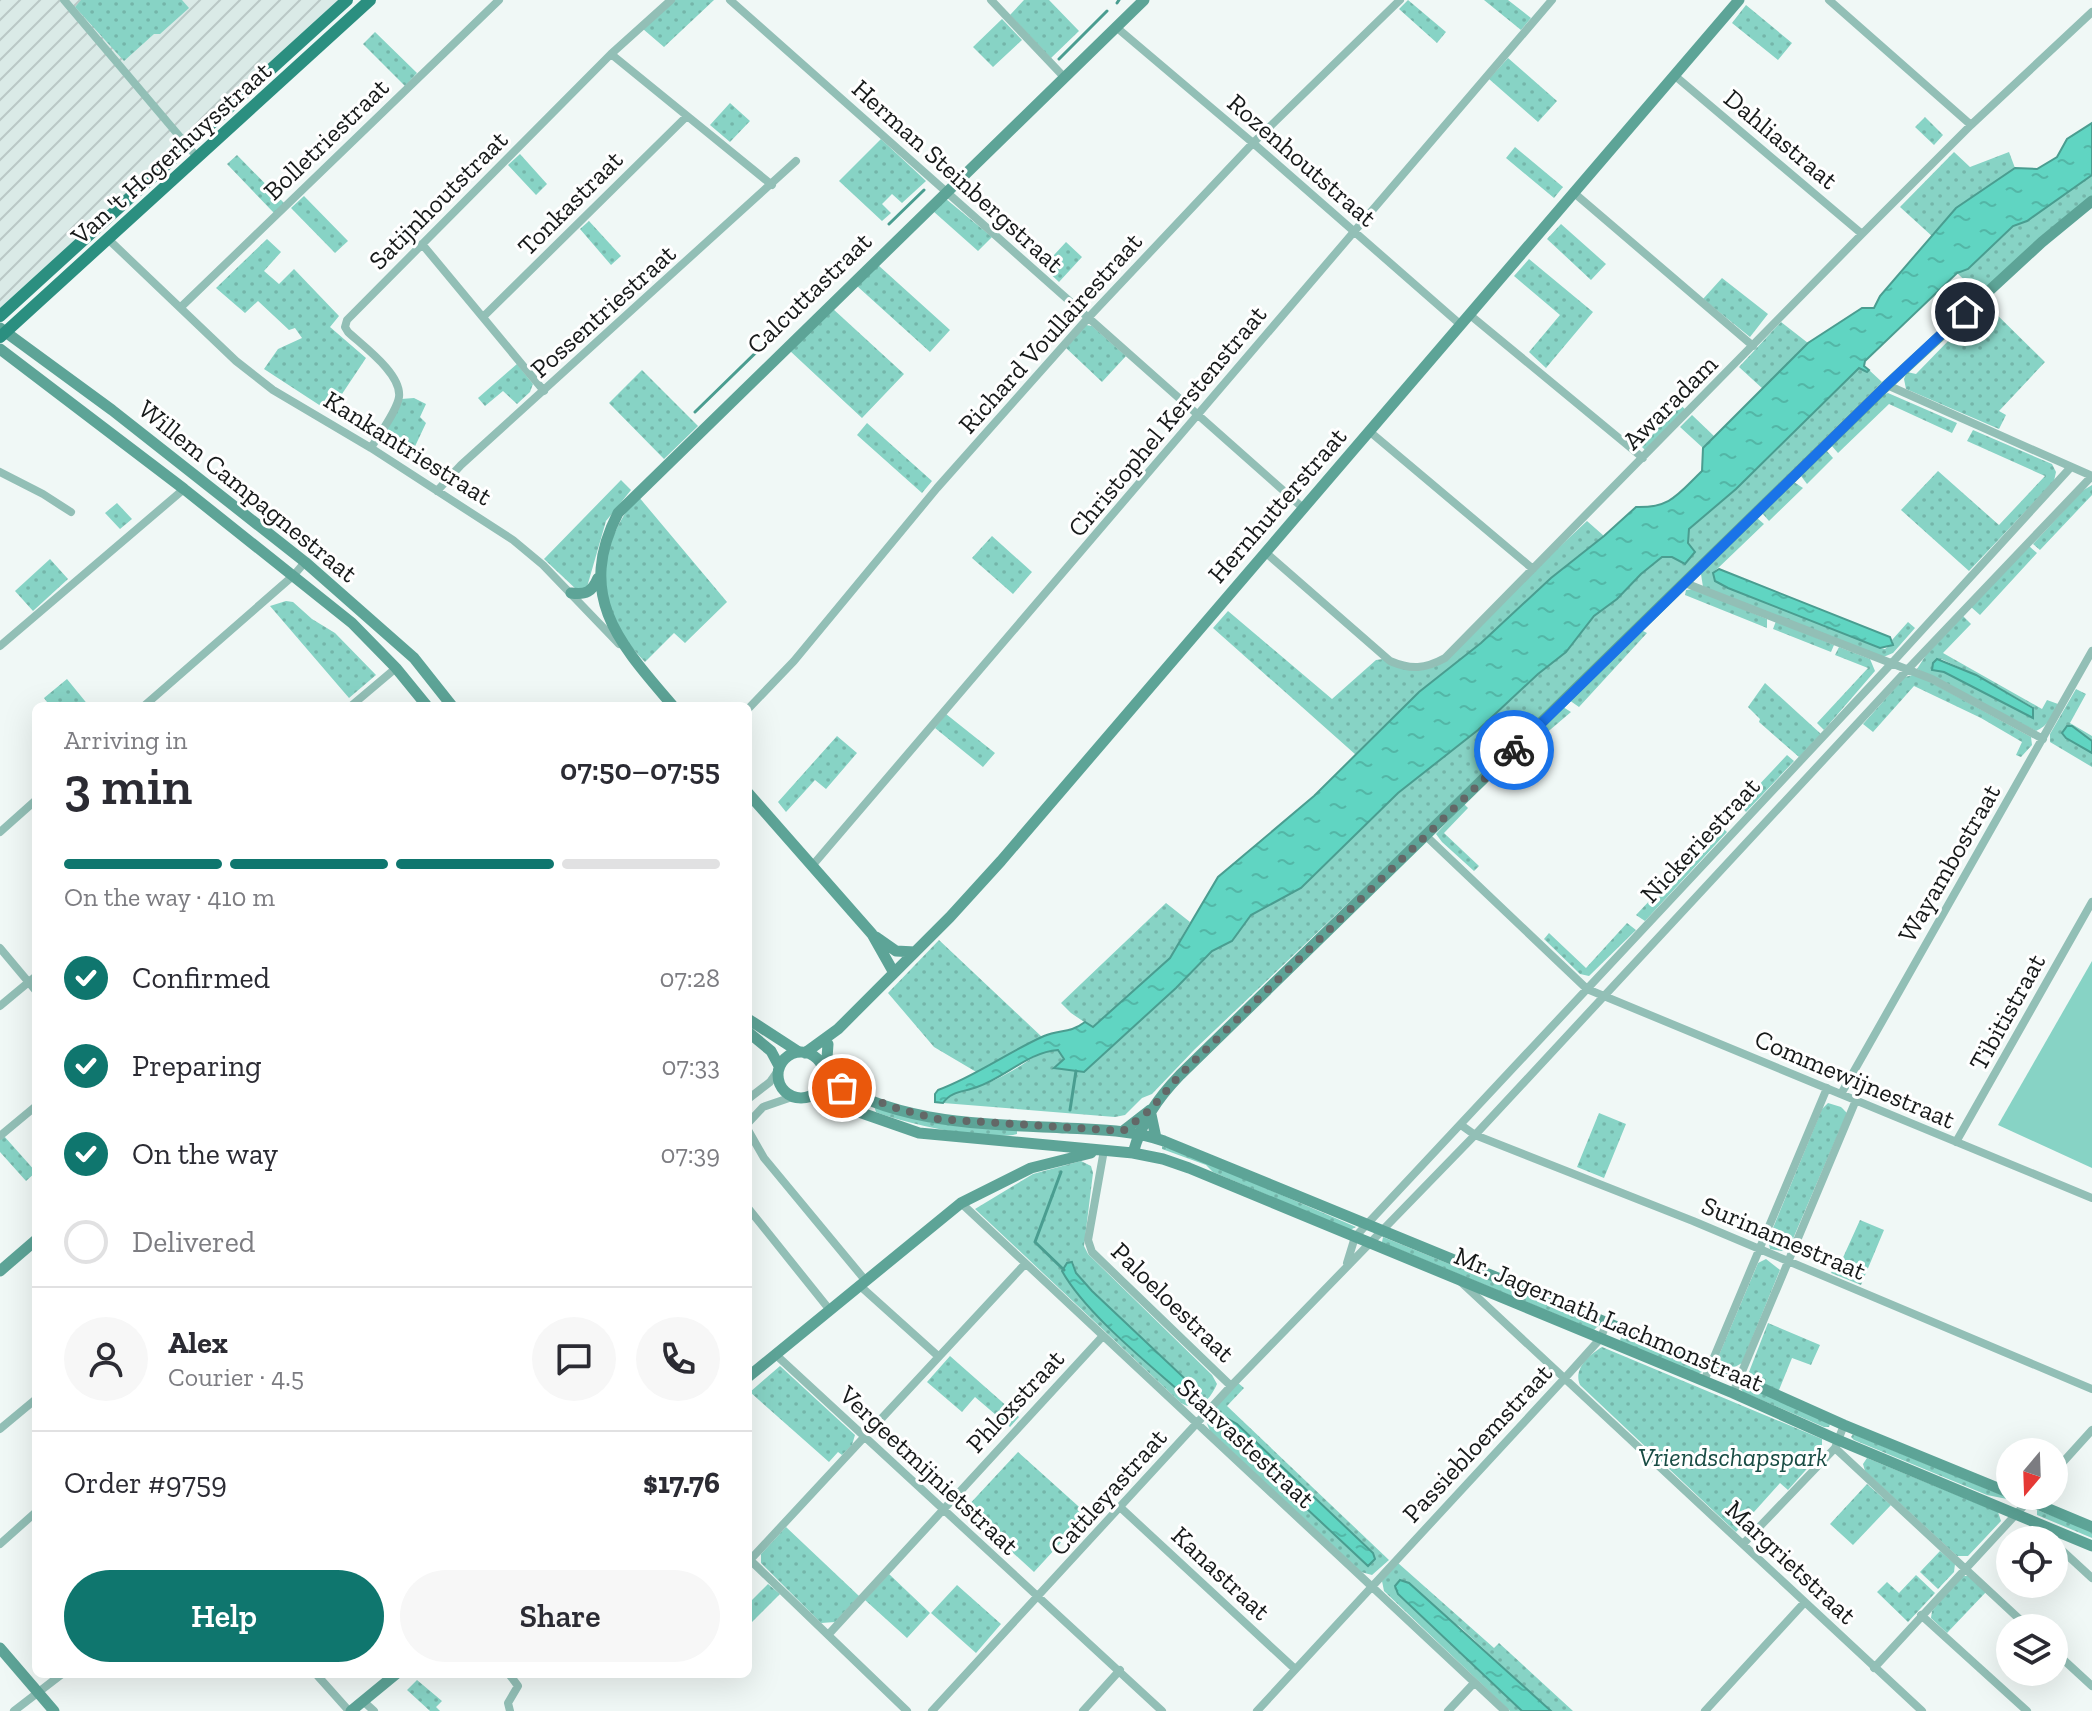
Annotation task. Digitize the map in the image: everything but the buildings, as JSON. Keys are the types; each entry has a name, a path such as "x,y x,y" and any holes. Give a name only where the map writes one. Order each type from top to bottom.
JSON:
{"main road":[{"name":"Van 't Hogerhuysstraat","path":"0,316 347,0"},
{"name":"Van 't Hogerhuysstraat","path":"2,332 370,0"},
{"name":"Calcuttastraat","path":"631,656 613,629 604,606 600,572 609,531 618,513 1144,0"},
{"name":"Hernhutterstraat","path":"820,1063 838,1029 1001,861 1739,0"},
{"path":"1123,1131 1150,1110 1180,1075 1887,385 2042,242 2092,201"},
{"name":"Willem Campagnestraat","path":"2,332 112,410 305,562 414,658 449,702"},
{"name":"Willem Campagnestraat","path":"0,349 184,489 352,623 424,702"},
{"path":"100,425 112,410"},
{"path":"571,593 584,594 592,590 600,572"},
{"name":"Kankantriestraat","path":"631,656 670,702"},
{"path":"752,798 872,934 894,973"},
{"path":"872,934 896,951 915,952"},
{"path":"752,1021 820,1063 824,1076 821,1087 813,1096 803,1099 792,1097 781,1089 771,1051 752,1035"},
{"name":"Hernhutterstraat","path":"802,1052 838,1029"},
{"path":"828,1044 828,1065 842,1088"},
{"path":"778,1069 786,1057 802,1052"},
{"path":"824,1076 842,1088"},
{"name":"Mr. Jagernath Lachmonstraat","path":"842,1088 937,1119 1123,1131 1156,1138 1710,1365 1844,1425 1996,1487"},
{"path":"813,1096 919,1133 1104,1150"},
{"path":"1133,1153 1150,1110"},
{"path":"1150,1110 1156,1138"},
{"path":"752,1374 961,1203 1031,1168 1104,1150"},
{"name":"Mr. Jagernath Lachmonstraat","path":"1104,1150 1163,1159 1189,1168 1733,1393 1836,1444 2092,1546"},
{"path":"0,1271 32,1247"},
{"path":"2055,1510 2092,1527"},
{"path":"0,1648 54,1711"},
{"path":"350,1711 391,1678"}],"street":[{"path":"64,0 197,157"},
{"name":"Bolletriestraat","path":"181,307 499,0"},
{"name":"Satijnhoutstraat","path":"371,448 399,397 398,388 390,371 345,327 347,320 611,54 671,0"},
{"name":"Herman Steinbergstraat","path":"730,0 1303,508"},
{"path":"991,0 1064,77"},
{"name":"Richard Voullairestraat","path":"752,705 794,661 945,478 1088,318 1253,143 1400,0"},
{"name":"Christophel Kerstenstraat","path":"812,866 1552,0"},
{"path":"1829,0 1971,125"},
{"name":"Awaradam","path":"2083,18 2092,3"},
{"name":"Awaradam","path":"1265,552 1390,661 1417,669 1445,658 1971,125 2092,12"},
{"name":"Rozenhoutstraat","path":"1116,27 1461,325"},
{"path":"611,54 772,185"},
{"name":"Dahliastraat","path":"1674,75 1862,234"},
{"name":"Tonkastraat","path":"483,317 686,117"},
{"name":"Possentriestraat","path":"437,491 461,465 796,161"},
{"path":"1573,192 1753,346"},
{"name":"Kankantriestraat","path":"108,239 236,361 273,390 371,448 513,540 571,593 631,656"},
{"path":"422,244 544,391"},
{"path":"1470,315 1643,458"},
{"path":"1887,385 2092,476"},
{"path":"1369,431 1533,569"},
{"name":"Nickeriestraat","path":"1355,1237 2071,467"},
{"path":"0,472 71,512"},
{"name":"Nickeriestraat","path":"1384,1231 2092,476"},
{"path":"0,646 184,489"},
{"path":"149,702 305,562"},
{"path":"1685,583 1932,679 2043,739"},
{"name":"Wayambostraat","path":"1841,1094 2092,651"},
{"path":"356,702 396,668"},
{"path":"0,832 32,804"},
{"name":"Commewijnestraat","path":"1426,836 1587,989 1603,998 2092,1198"},
{"name":"Tibitistraat","path":"1956,1142 2092,902"},
{"path":"0,948 32,979 0,1006"},
{"path":"752,1096 770,1082 778,1069"},
{"path":"1704,1381 1827,1088"},
{"path":"752,1120 763,1107 792,1097"},
{"path":"1733,1393 1856,1100"},
{"path":"0,1136 32,1109"},
{"name":"Surinamestraat","path":"1461,1125 1475,1135 2092,1389"},
{"path":"752,1133 764,1158 862,1283 938,1356"},
{"name":"Paloeloestraat","path":"1104,1150 1088,1240 1092,1252 1231,1386"},
{"name":"Stanvastestraat","path":"961,1203 1505,1711"},
{"path":"752,1213 829,1309"},
{"name":"Cattleyastraat","path":"932,1711 1231,1386 1347,1264 1384,1231"},
{"name":"Cattleyastraat","path":"1347,1264 1355,1237"},
{"path":"752,1556 1025,1264"},
{"name":"Margrietstraat","path":"1457,1279 1922,1711"},
{"name":"Passiebloemstraat","path":"1257,1711 1564,1379 1600,1339 1607,1323"},
{"name":"Phloxstraat","path":"828,1635 1102,1337"},
{"name":"Vergeetmijnietstraat","path":"775,1354 1162,1711"},
{"path":"0,1429 32,1402"},
{"path":"1743,1544 1836,1444 1844,1425"},
{"path":"2068,1457 2092,1430"},
{"path":"1836,1444 2014,1614"},
{"name":"Kanastraat","path":"1121,1508 1295,1669"},
{"path":"1874,1668 2018,1510"},
{"path":"0,1544 32,1516"},
{"path":"2029,1520 2035,1526"},
{"path":"2068,1556 2092,1578"},
{"path":"752,1562 907,1711"},
{"path":"1705,1711 1804,1603"},
{"path":"1921,1615 2027,1711"},
{"path":"2068,1664 2092,1686"},
{"path":"1083,1711 1120,1670"},
{"path":"14,1711 57,1678"},
{"path":"320,1678 350,1711"},
{"path":"510,1711 508,1703 518,1686 512,1678"},
{"path":"1448,1711 1474,1683"},
{"path":"363,1701 374,1711"}],"shaded area":[{"path":"0,0 341,0 0,313"}],"green space":[{"path":"81,0 182,0 189,8 124,61 75,7"},
{"path":"675,0 714,0 664,47 643,29"},
{"path":"1024,0 1049,0 1079,31 1051,58 1010,15"},
{"path":"1408,0 1446,32 1437,43 1399,9"},
{"path":"1484,0 1508,0 1531,18 1521,30"},
{"path":"1746,5 1792,43 1778,60 1732,23"},
{"path":"1002,19 1022,40 993,67 973,47"},
{"path":"375,32 417,73 405,86 363,44"},
{"path":"1508,58 1557,101 1538,122 1489,79"},
{"path":"730,103 750,121 730,142 710,125"},
{"path":"1925,117 1943,135 1934,145 1915,127"},
{"path":"881,139 926,181 902,203 892,194 882,204 891,213 882,221 839,181"},
{"path":"1515,147 1563,187 1554,198 1506,158"},
{"path":"1954,152 1970,167 2009,152 2015,168 1956,208 1933,237 1900,207"},
{"path":"520,154 547,184 536,195 508,165"},
{"path":"237,155 284,203 274,213 227,164"},
{"path":"2092,175 2092,197 1979,294 1957,273 1968,269 2013,226 2027,221"},
{"path":"304,196 348,241 335,253 291,208"},
{"path":"946,199 992,237 978,251 933,211"},
{"path":"589,221 621,256 611,265 580,229"},
{"path":"1561,224 1606,264 1591,280 1547,239"},
{"path":"267,239 281,252 264,271 279,284 294,269 339,316 330,327 366,358 330,412 264,369 278,349 302,338 295,328 289,330 258,301 245,313 216,288"},
{"path":"1066,242 1082,257 1059,282 1043,267"},
{"path":"1529,259 1593,312 1546,368 1529,352 1560,315 1514,276"},
{"path":"878,265 950,330 930,352 857,286"},
{"path":"1722,278 1768,314 1750,337 1703,299"},
{"path":"1985,303 2045,362 1999,411 2006,415 1999,429 1906,389 1904,379 1907,372 1916,374"},
{"path":"832,308 904,374 862,418 789,350"},
{"path":"1781,322 1808,343 1763,389 1739,367"},
{"path":"1086,325 1092,326 1126,356 1102,382 1065,347"},
{"path":"517,364 533,384 530,392 517,404 503,391 485,406 478,398"},
{"path":"1859,368 1869,370 1882,382 1152,1094 1142,1098 1125,1115 1115,1117 943,1103 948,1095 986,1083 1038,1055 1058,1050 1064,1060 1055,1067 1176,988 1212,951 1232,941 1250,915 1301,888 1398,793 1478,730 1566,652 1594,616 1617,599 1641,574 1662,557 1672,557 1685,564 1688,529 1736,489"},
{"path":"642,370 698,426 664,459 609,403"},
{"path":"1888,393 1957,423 1952,433 1889,404 1838,453 1831,445 1879,397"},
{"path":"414,398 426,404 420,417 426,423 410,457 378,440 401,399"},
{"path":"1679,404 1685,409 1646,451 1642,447"},
{"path":"1692,415 1715,437 1703,448 1680,427"},
{"path":"867,423 932,481 922,493 857,435"},
{"path":"1973,430 2052,464 2056,472 2054,481 1969,571 1901,510 1938,471 1999,525 2045,476 1967,441"},
{"path":"1826,450 1833,458 1807,484 1801,476"},
{"path":"621,480 631,490 606,521 587,587 577,590 544,559"},
{"path":"1794,482 1803,488 1769,521 1762,513"},
{"path":"2092,485 2092,495 2040,550 2033,544 2082,491"},
{"path":"638,496 727,602 685,643 674,633 645,662 614,622 604,591 609,547 621,520"},
{"path":"117,503 132,519 120,529 105,513"},
{"path":"1757,518 1764,524 1716,570 1728,588 1880,648 1885,649 1893,643 1892,640 1908,622 1915,628 1893,653 1881,658 1703,587 1701,574"},
{"path":"1587,521 1604,536 1551,578 1481,643 1419,692 1356,755 1213,628 1228,611 1332,699 1376,660 1383,659 1408,670 1430,668"},
{"path":"992,536 1032,572 1013,594 972,558"},
{"path":"2029,546 2037,553 1980,615 1971,607"},
{"path":"50,559 68,579 33,611 15,591"},
{"path":"1694,589 1767,619 1767,628 1685,595 1686,590"},
{"path":"293,602 335,633 376,675 349,698 270,606"},
{"path":"1963,616 1971,624 1943,653 2042,709 2047,700 2058,704 2047,723 2036,731 1917,669","holes":["1941,659 2033,707 2033,718 1944,672"]},
{"path":"1776,621 1834,645 1831,652 1773,629"},
{"path":"1641,630 1647,633 1579,707 1569,700"},
{"path":"1839,647 1870,659 1875,671 1824,730 1817,723 1868,668 1835,655"},
{"path":"1916,674 2031,737 2032,745 2021,757 2016,755 2022,742 1981,718 1914,686 1873,732 1863,724 1905,677"},
{"path":"67,679 86,702 47,702 44,698"},
{"path":"1765,683 1821,734 1799,757 1759,722 1760,719 1748,707"},
{"path":"2076,689 2086,694 2070,723 2092,736 2092,741 2072,726 2066,738 2092,753 2092,767 2050,742 2050,734"},
{"path":"1563,707 1571,712 1544,735 1546,740 1539,747 1525,742"},
{"path":"946,714 995,753 983,767 935,728"},
{"path":"837,736 857,753 826,789 815,780 786,812 778,802"},
{"path":"1787,755 1794,761 1746,812 1740,805"},
{"path":"1464,804 1468,808 1444,833 1479,866 1474,871 1436,834"},
{"path":"1720,826 1727,832 1645,921 1636,915"},
{"path":"1166,903 1190,922 1170,958 1093,1028 1071,1013 1061,1003"},
{"path":"1627,923 1636,930 1589,976 1580,974 1544,939 1549,933 1586,968"},
{"path":"939,940 1042,1037 978,1073 934,1047 888,993"},
{"path":"2092,961 2092,1168 1998,1125"},
{"path":"1828,1103 1841,1107 1847,1113 1789,1248 1782,1251 1770,1249 1768,1240 1822,1109"},
{"path":"874,1106 929,1122 1017,1130 1017,1134 987,1136 947,1130 890,1117 876,1112"},
{"path":"1599,1113 1626,1124 1604,1178 1577,1167"},
{"path":"4,1136 32,1168 32,1176 26,1181 0,1152 0,1140"},
{"path":"1162,1146 1356,1227 1350,1230 1213,1172 1206,1165 1162,1149"},
{"path":"1081,1161 1091,1166 1093,1173 1084,1246 1088,1254 1212,1375 1217,1384 1203,1403 1187,1406 1181,1403 975,1209 1033,1174","holes":["1073,1262 1076,1273 1092,1291 1198,1390 1131,1348 1075,1289"]},
{"path":"1860,1220 1884,1230 1861,1285 1831,1273 1837,1261 1841,1262"},
{"path":"1383,1237 1598,1326 1594,1330 1386,1244 1382,1242"},
{"path":"1766,1259 1780,1270 1742,1363 1733,1368 1721,1362 1719,1355 1758,1263"},
{"path":"1768,1323 1820,1345 1811,1365 1792,1358 1779,1390 1755,1380 1749,1372"},
{"path":"1622,1335 1703,1367 1702,1372 1697,1374 1622,1343"},
{"name":"Vriendschapspark","path":"1602,1347 1822,1439 1822,1452 1788,1490 1780,1483 1736,1532 1580,1385 1580,1368 1587,1358"},
{"path":"950,1356 1019,1417 1010,1427 975,1397 962,1412 927,1382"},
{"path":"780,1366 855,1435 852,1445 842,1455 838,1452 829,1462 752,1394 752,1390"},
{"path":"1237,1382 1244,1388 1227,1406 1389,1560 1372,1575 1361,1572 1210,1431 1207,1415","holes":["1237,1424 1373,1553 1375,1559 1367,1565 1227,1434"]},
{"path":"1744,1385 1830,1424 1829,1427 1743,1392 1741,1389"},
{"path":"1853,1434 1996,1492 1996,1497 1987,1495 1851,1437"},
{"path":"1018,1452 1087,1514 1034,1572 965,1509"},
{"path":"1867,1458 1998,1512 2001,1521 1968,1556 1957,1556 1865,1471 1863,1464"},
{"path":"1867,1484 1891,1505 1853,1545 1830,1524"},
{"path":"2037,1510 2092,1531 2092,1538 2068,1526 2037,1515"},
{"path":"786,1527 859,1596 835,1622 821,1623 761,1563 761,1554"},
{"path":"1940,1551 1955,1564 1954,1572 1938,1589 1920,1572"},
{"path":"1398,1563 1494,1648 1499,1643 1573,1711 1551,1711 1459,1626 1398,1594 1522,1711 1510,1711 1384,1591 1382,1581"},
{"path":"889,1574 930,1613 907,1638 865,1600"},
{"path":"1916,1575 1935,1593 1908,1622 1877,1592 1887,1582 1899,1593"},
{"path":"1962,1576 1968,1576 1986,1592 1947,1633 1931,1618 1932,1611"},
{"path":"768,1584 780,1594 752,1622 752,1600"},
{"path":"957,1585 1001,1624 976,1653 931,1613"},
{"path":"417,1680 442,1701 436,1707 440,1711 430,1711 407,1690"}],"water":[{"path":"2092,123 2092,175 2027,221 2013,226 1968,269 1957,273 1865,361 1867,372 1859,368 1736,489 1689,529 1688,543 1695,552 1685,564 1672,557 1662,557 1641,574 1617,599 1594,616 1566,652 1478,730 1398,793 1301,888 1251,915 1232,941 1212,951 1084,1072 1054,1068 1064,1059 1058,1050 1047,1052 987,1083 954,1094 943,1103 935,1102 938,1090 1044,1036 1085,1022 1093,1027 1170,958 1218,877 1314,796 1419,692 1481,643 1551,578 1636,507 1658,505 1680,493 1702,471 1703,448 1808,343 1862,308 1874,308 1880,296 1956,208 2015,168 2037,169 2057,157 2067,139"},
{"path":"1719,569 1890,637 1893,645 1880,648 1728,588 1715,581 1713,573"},
{"path":"1937,659 1976,675 2033,708 2033,718 1944,672 1932,670"},
{"path":"2067,726 2072,726 2092,741 2092,753 2066,738 2062,733"},
{"path":"1072,1262 1076,1273 1092,1291 1198,1391 1192,1398 1186,1397 1137,1354 1086,1304 1062,1271 1067,1263"},
{"path":"1223,1416 1237,1424 1373,1553 1375,1559 1368,1566 1227,1434 1219,1420"},
{"path":"1400,1580 1409,1583 1551,1711 1522,1711 1398,1594 1395,1586"}],"waterway":[{"path":"1059,59 1107,11"},
{"path":"889,224 924,190"},
{"path":"695,412 828,282"},
{"path":"1070,1110 1076,1071"},
{"path":"1061,1172 1035,1242 1064,1270"}],"way so far":[{"path":"842,1088 937,1119 1123,1131 1150,1110 1180,1075 1514,750"}],"route":[{"path":"1514,750 1965,312"}]}
